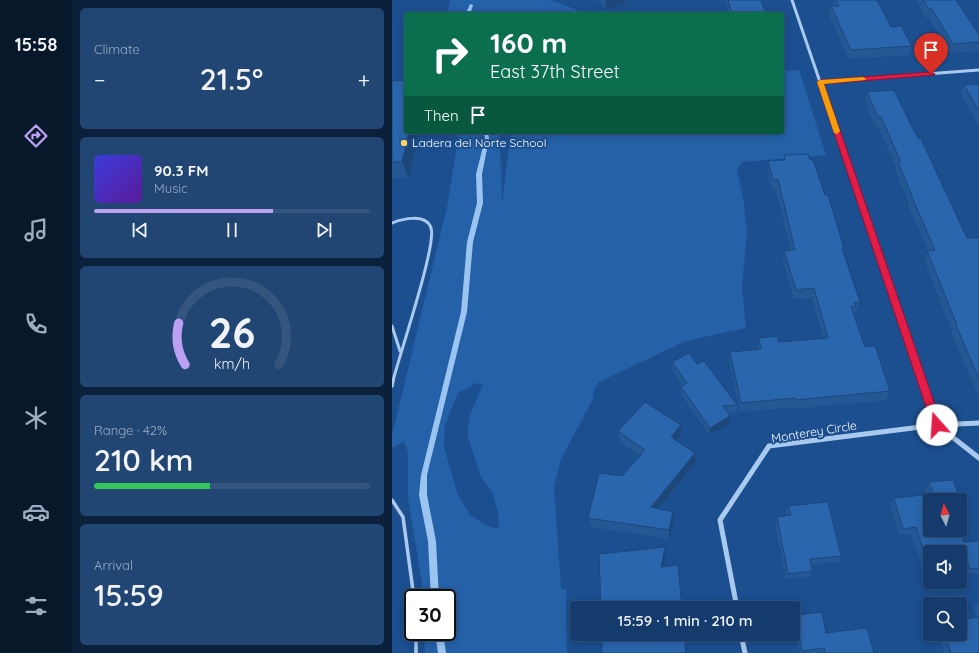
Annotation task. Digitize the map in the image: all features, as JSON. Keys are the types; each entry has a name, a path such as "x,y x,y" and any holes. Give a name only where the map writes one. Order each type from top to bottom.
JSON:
{"street":[{"path":"792,0 937,425 979,458"},
{"path":"820,82 979,70"},
{"name":"Monterey Circle","path":"736,601 720,520 770,446 937,425 979,422"},
{"path":"743,641 745,653"}],"lane":[{"path":"392,223 406,219 417,219 426,222 432,229 419,288 400,351 392,386"},
{"path":"392,326 400,351"},
{"path":"392,500 403,517 413,589"},
{"path":"416,641 416,653"}],"shaded area":[{"path":"450,0 551,0 583,12 447,12"},
{"path":"799,70 826,155 742,162 737,170 743,197 747,231 742,287 746,328 686,341 599,382 594,390 593,399 561,459 554,487 561,588 566,590 567,653 425,653 424,641 456,641 456,589 422,589 408,498 408,452 404,442 392,448 392,435 447,207 459,134 500,134 502,203 511,134 784,134 784,71","holes":["476,383 483,385 470,414 468,437 481,477 492,492 498,512 499,529 490,527 470,515 458,495 444,447 445,425 458,393"]}],"building":[{"path":"728,0 761,0 765,12 731,12"},
{"path":"836,0 877,0 891,27 901,26 912,46 851,50 831,6 839,6"},
{"path":"923,0 956,0 979,35 979,42 953,44 932,9 929,9"},
{"path":"404,80 404,134 409,134 402,162 392,162 392,81"},
{"path":"979,84 979,111 964,85"},
{"path":"894,90 914,131 919,139 921,139 967,238 979,238 979,379 927,251 935,250 898,162 901,162 881,117 878,117 867,92"},
{"path":"808,154 810,160 813,160 825,195 828,195 844,248 842,248 860,302 854,303 856,306 851,307 865,347 875,346 890,391 795,400 795,398 741,403 730,352 761,349 759,338 777,336 779,342 828,338 814,288 796,290 784,251 795,250 778,179 773,180 768,161 785,160 784,155"},
{"path":"689,353 697,364 704,361 737,405 723,406 730,416 710,428 681,387 687,383 672,362"},
{"path":"645,402 681,425 671,437 695,453 651,507 673,512 669,530 588,518 599,473 622,476 645,450 618,431"},
{"path":"953,480 958,493 933,493 929,482"},
{"path":"923,495 923,537 962,537 964,542 979,541 979,568 970,569 967,560 967,545 923,545 923,549 916,527 903,529 894,498"},
{"path":"828,502 841,556 810,559 812,571 788,574 777,517 791,515 788,506"},
{"path":"665,547 661,567 678,565 681,601 601,601 599,554"},
{"path":"822,612 826,633 867,628 874,653 826,653 824,648 802,651 800,641 800,614"},
{"path":"979,617 979,653 951,653 947,641 967,641 967,619"},
{"path":"602,641 685,641 686,653 602,653"}],"waterway":[{"path":"469,12 471,5"},
{"path":"435,589 432,541 423,495 424,475 464,312 470,242 480,203 479,174 487,139 486,134"},
{"path":"440,641 442,653"}],"slow traffic":[{"path":"837,131 820,82 863,79"}],"place":[{"name":"Ladera del Norte School","path":"404,143"}],"route":[{"path":"931,74 820,82 937,425"}]}
